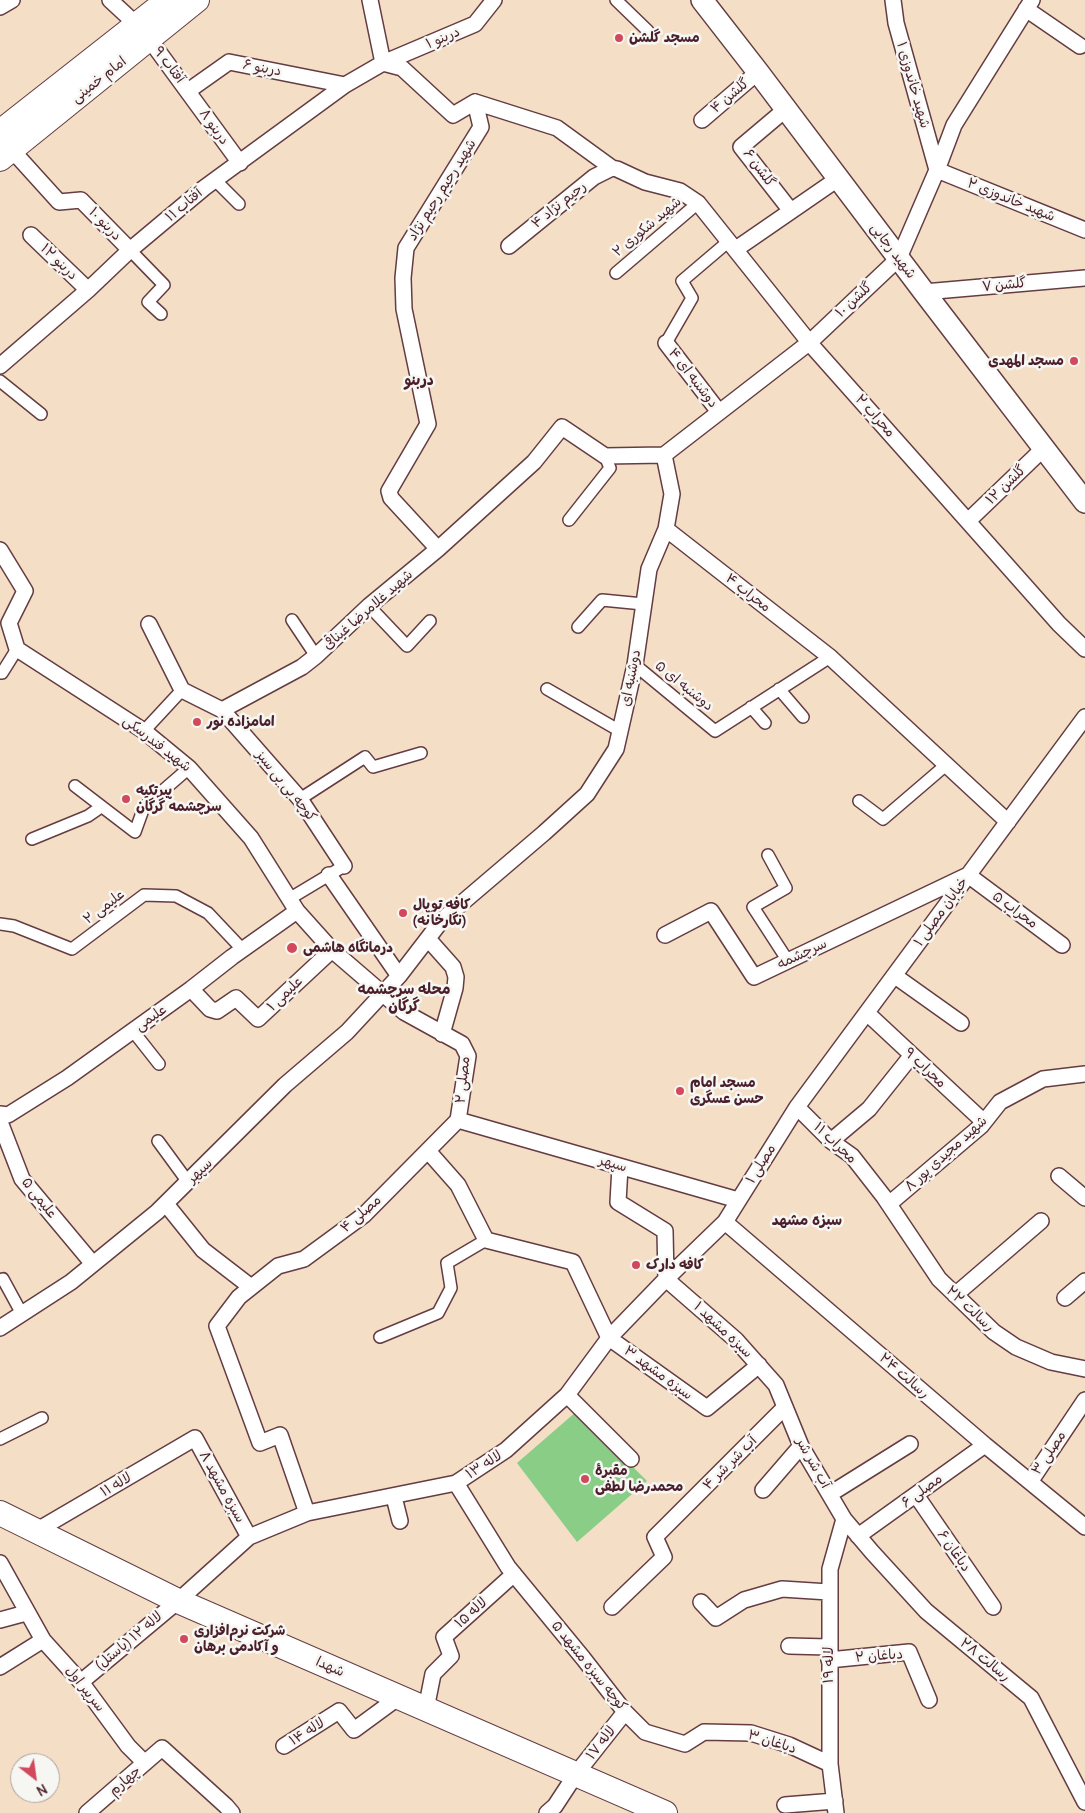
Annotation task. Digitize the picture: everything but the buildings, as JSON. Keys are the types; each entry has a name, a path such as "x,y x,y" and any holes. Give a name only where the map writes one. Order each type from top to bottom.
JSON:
{"main road":[{"name":"امام خمینی","path":"143,32 168,0"},
{"name":"امام خمینی","path":"4,147 143,32 197,0"},
{"name":"شهید رجایی","path":"702,0 1085,502"},
{"name":"شهدا","path":"0,1513 178,1600 665,1813"}],"street":[{"path":"0,7 12,0"},
{"name":"آفتاب ۹","path":"110,0 143,32 188,91"},
{"path":"370,0 382,63 402,68 453,115 475,102"},
{"name":"دربنو ۱","path":"382,63 475,24 494,0"},
{"path":"616,0 648,31"},
{"name":"۱ شهید خاندوزی","path":"893,0 896,23 938,170"},
{"path":"898,258 938,170 954,125 1029,4 1080,46"},
{"name":"۶ دربنو","path":"188,91 229,62 345,85"},
{"name":"آفتاب ۱۱","path":"0,366 88,290 130,250 215,180 345,85 382,63"},
{"name":"۴ گلشن","path":"702,120 758,72"},
{"name":"۸ دربنو","path":"188,91 240,162"},
{"name":"۲ محراب","path":"475,102 557,128 612,168 645,182 680,191 698,203 810,342 1059,624 1085,649"},
{"name":"شهید رحیم رحیم نژاد","path":"438,549 392,498 389,491 428,424 404,309 402,278 406,248 481,127 475,102"},
{"name":"۶ گلشن","path":"786,109 741,147 791,211"},
{"name":"۱۰ دربنو","path":"4,147 59,202 81,200 130,250"},
{"name":"رحیم نژاد ۴","path":"509,246 594,177 612,168"},
{"name":"۲ شهید خاندوزی","path":"938,170 1085,230"},
{"path":"666,343 692,298 682,281 732,245 791,211 838,178"},
{"path":"215,180 239,204"},
{"name":"۲ شهید شکوری","path":"616,273 698,203"},
{"name":"۱۲ دربنو","path":"31,235 88,290"},
{"path":"130,250 164,285 148,302 162,314"},
{"name":"۱۰ گلشن","path":"810,342 898,258"},
{"name":"۷ گلشن","path":"924,292 1085,278"},
{"path":"569,520 610,468 605,456 664,455 810,342"},
{"name":"۴ دوشنبه ای","path":"666,343 719,412"},
{"path":"0,380 41,414"},
{"name":"شهید غلامرضا غیناقی","path":"222,710 302,667 316,656 369,606 438,549 534,462 562,427 605,456"},
{"name":"۱۲ گلشن","path":"968,521 1043,449"},
{"name":"دوشنبه ای","path":"383,994 429,940 442,920 587,794 616,748 635,665 649,569 666,529 672,494 664,455"},
{"name":"۴ محراب","path":"666,529 830,657 1008,822"},
{"path":"0,550 25,591 5,622 17,649 2,673 0,673"},
{"path":"578,627 602,600 643,604"},
{"path":"369,606 407,646 430,621"},
{"path":"292,620 316,656"},
{"path":"149,624 182,690 222,710"},
{"name":"شهید فندرسکی","path":"17,649 144,731 189,768 251,838 293,905 332,950 383,994"},
{"path":"765,723 751,707 830,657"},
{"name":"۵ دوشنبه ای","path":"635,665 715,730 751,707"},
{"path":"547,689 620,731"},
{"path":"780,689 803,717"},
{"path":"144,731 182,690"},
{"name":"کوچه بی بی سبز","path":"222,710 300,799 344,866"},
{"name":"خیابان مصلی ۱","path":"797,1107 1085,717"},
{"path":"300,799 365,757 373,767 420,753"},
{"path":"858,801 883,819 946,765"},
{"path":"75,786 136,832 144,807 189,768"},
{"path":"32,839 88,816 102,807"},
{"path":"768,855 786,888 753,907 788,961"},
{"path":"293,905 316,884 344,866"},
{"path":"329,875 399,976"},
{"name":"۵ محراب","path":"968,875 1062,944"},
{"name":"سرچشمه","path":"665,935 712,911 754,977 968,875"},
{"name":"۲ علیمی","path":"0,924 14,926 72,949 144,895 176,896 208,913 242,949"},
{"name":"علیمی","path":"0,1114 8,1115 67,1078 191,989 242,949 293,905"},
{"path":"429,940 453,967 456,977 455,988 442,1034"},
{"name":"۱ علیمی","path":"191,989 210,1009 217,1011 236,998 258,1019 332,950"},
{"path":"895,976 961,1023"},
{"name":"۲ مصلی","path":"383,994 404,1012 462,1044 468,1056 458,1120"},
{"name":"سپهر","path":"0,1328 72,1282 166,1204 286,1085 347,1032 383,994"},
{"name":"۹ محراب","path":"866,1013 984,1122"},
{"path":"133,1030 160,1064"},
{"path":"831,1141 869,1109 912,1056"},
{"name":"۸ شهید مجیدی پور","path":"889,1204 984,1122 1000,1102 1043,1079 1085,1074"},
{"name":"۱۱ محراب","path":"797,1107 831,1141 852,1156 889,1204"},
{"name":"۱ مصلی","path":"725,1222 797,1107"},
{"name":"سپهر","path":"458,1120 738,1200"},
{"name":"۴ مصلی","path":"307,1513 280,1435 260,1443 218,1326 238,1297 278,1266 304,1260 364,1215 458,1120"},
{"name":"۵ علیمی","path":"0,1122 22,1179 94,1264"},
{"path":"158,1141 188,1182"},
{"path":"428,1151 458,1185 486,1240"},
{"path":"620,1167 618,1202 666,1231 666,1278"},
{"path":"1059,1176 1085,1198"},
{"path":"166,1204 203,1250 251,1287"},
{"name":"۲۲ رسالت","path":"889,1204 938,1279 994,1332 1016,1347 1051,1362 1085,1369"},
{"path":"955,1295 1041,1221"},
{"name":"لاله ۱۳","path":"178,1600 250,1537 307,1513 456,1483 506,1450 567,1395 609,1338 666,1278 725,1222"},
{"name":"۲۴ رسالت","path":"725,1222 985,1445 1085,1528"},
{"path":"380,1336 438,1313 451,1288 447,1263 486,1240 573,1262 609,1338"},
{"name":"۱ سبزه مشهد","path":"666,1278 736,1340 776,1385"},
{"path":"0,1280 3,1279 22,1314"},
{"path":"1065,1298 1085,1281"},
{"name":"۳ سبزه مشهد","path":"609,1338 707,1408 759,1365"},
{"name":"آب شر شر","path":"776,1385 801,1446 844,1519 858,1536"},
{"path":"567,1395 631,1459"},
{"name":"۳ مصلی","path":"1030,1482 1085,1400"},
{"name":"۴ آب شر شر","path":"612,1607 664,1557 655,1536 785,1407"},
{"path":"0,1439 42,1418"},
{"name":"۱۱ لاله","path":"36,1531 195,1438"},
{"name":"۸ سبزه مشهد","path":"195,1438 250,1537"},
{"path":"830,1494 910,1444"},
{"name":"۶ مصلی","path":"858,1536 985,1445"},
{"path":"762,1490 801,1446"},
{"name":"کوچه سبزه مشهد ۵","path":"456,1483 511,1570 625,1712 645,1732 685,1744"},
{"name":"۶ دباغان","path":"916,1495 993,1606"},
{"path":"394,1496 400,1521"},
{"name":"۱۹ لاله","path":"835,1807 830,1764 829,1592 830,1569 844,1519"},
{"name":"۲۸ رسالت","path":"858,1536 926,1612 1031,1698 1085,1802"},
{"name":"سرپیر اول","path":"0,1563 43,1640 81,1682 128,1746 145,1763"},
{"name":"۱۵ لاله","path":"426,1709 433,1674 451,1656 444,1637 511,1570"},
{"path":"702,1602 716,1618 744,1600 782,1589 829,1592"},
{"name":"لاله ۱۲ (پاستل)","path":"81,1682 178,1600"},
{"path":"0,1620 26,1612"},
{"path":"0,1667 43,1640"},
{"path":"789,1646 829,1653"},
{"name":"۲ دباغان","path":"829,1653 909,1652 928,1700"},
{"name":"۱۴ لاله","path":"284,1746 340,1712 354,1730 399,1697"},
{"name":"۱۷ لاله","path":"547,1813 555,1806 576,1774 625,1712"},
{"name":"۳ دباغان","path":"685,1744 704,1732 751,1733 789,1745 830,1764"},
{"name":"چهارم","path":"87,1813 162,1748 232,1813"},
{"path":"785,1805 835,1807"}],"green space":[{"path":"577,1411 647,1481 577,1542 517,1463"}],"place":[{"name":"مسجد گلشن","path":"619,38"},
{"name":"مسجد المهدی","path":"1074,361"},
{"name":"امامزاده نور","path":"197,722"},
{"name":"پیرتکیه سرچشمه گرگان","path":"126,799"},
{"name":"کافه توپال (نگارخانه)","path":"403,913"},
{"name":"درمانگاه هاشمی","path":"292,948"},
{"name":"مسجد امام حسن عسگری","path":"680,1091"},
{"name":"کافه دارک","path":"636,1265"},
{"name":"مقبرهٔ محمدرضا لطفی","path":"585,1479"},
{"name":"شرکت نرم‌افزاری و آکادمی برهان","path":"184,1639"}],"district":[{"name":"دربنو","path":"419,381"},
{"name":"محله سرچشمه گرگان","path":"404,998"},
{"name":"سبزه مشهد","path":"807,1221"}]}
